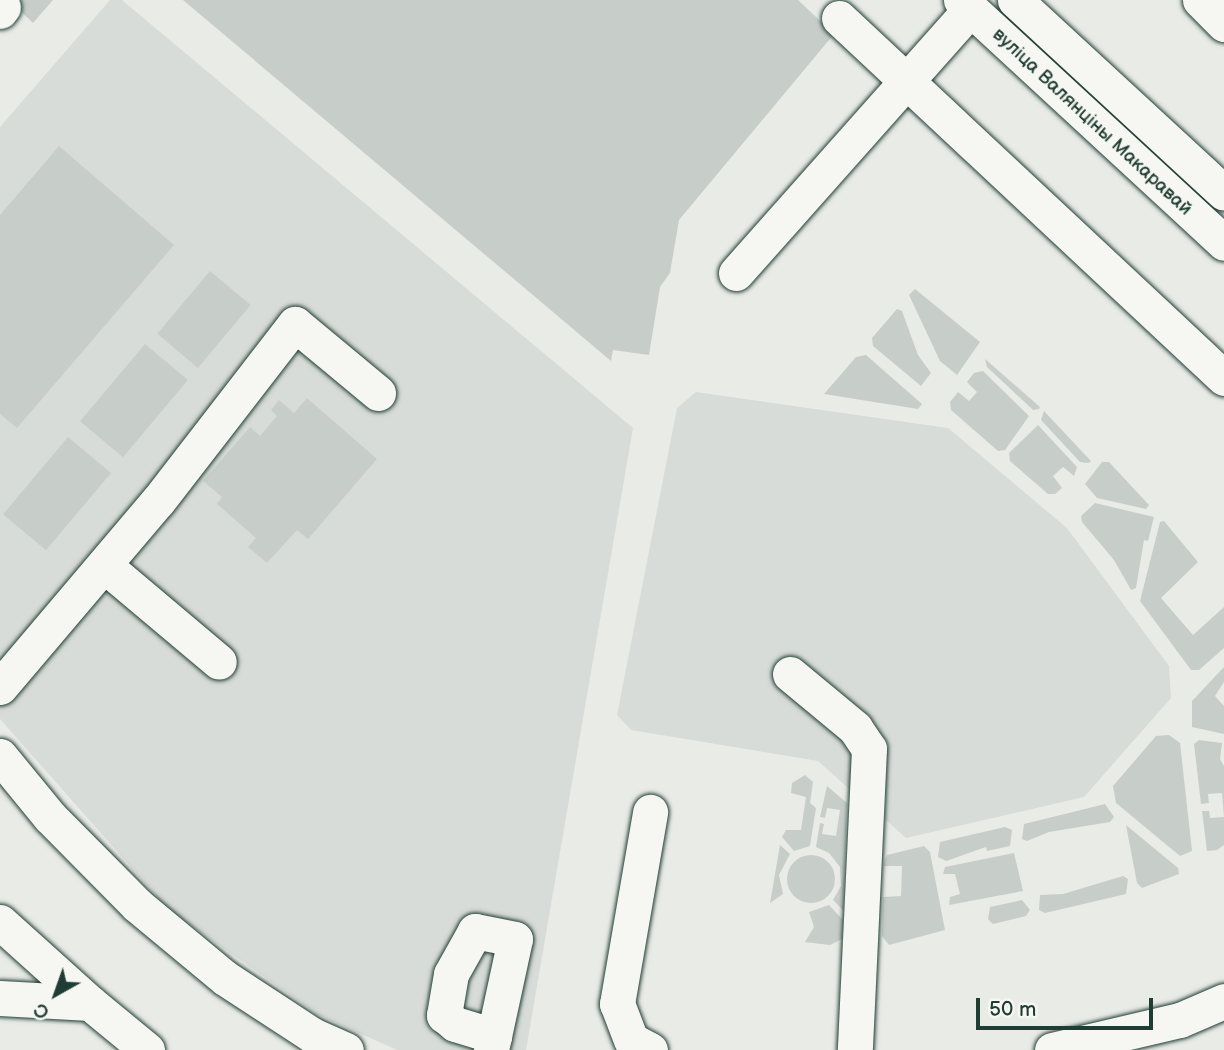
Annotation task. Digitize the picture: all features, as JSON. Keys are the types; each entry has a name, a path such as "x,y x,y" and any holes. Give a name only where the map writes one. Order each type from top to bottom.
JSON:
{"street":[{"name":"вуліца Валянціны Макаравай","path":"1016,0 1224,193"},
{"path":"1200,0 1224,24"},
{"name":"вуліца Валянціны Макаравай","path":"965,4 1224,243"},
{"path":"736,273 908,79 965,4"},
{"path":"839,18 908,79 1224,378"},
{"path":"0,687 104,565 295,324 378,393"},
{"path":"104,565 219,662"},
{"path":"790,674 855,728 869,749 855,1050"},
{"path":"0,756 50,817 136,905 225,978 312,1035 346,1050"},
{"path":"650,812 617,1004 631,1040 650,1050"},
{"path":"0,922 147,1050"},
{"path":"475,931 514,939 493,1043 455,1024 444,1014 451,974 466,942 475,931"},
{"path":"0,998 90,1003"},
{"path":"1052,1050 1091,1044 1220,1013"}],"shaded area":[{"path":"9,0 53,0 33,23"},
{"path":"110,0 122,0 633,428 526,1050 397,1050 317,1014 168,909 0,719 0,127"},
{"path":"183,0 798,0 834,34 679,220 670,273 660,287 649,355 613,350 611,361"},
{"path":"59,146 174,245 17,428 0,414 0,215"},
{"path":"210,271 251,305 198,368 157,334"},
{"path":"915,289 980,342 957,375 940,361 909,295"},
{"path":"897,309 902,311 918,355 931,373 921,386 873,346 872,338"},
{"path":"145,344 188,380 123,457 80,421"},
{"path":"866,355 922,404 918,409 824,394 856,357"},
{"path":"985,359 1040,407 1039,409 1033,410 987,367"},
{"path":"983,371 1029,416 1005,450 998,451 951,410 950,402 958,392 969,401 977,392 967,382 974,373"},
{"path":"696,392 948,428 1067,528 1169,666 1171,698 1084,797 906,838 885,819 886,797 855,794 818,761 631,730 617,715 677,408"},
{"path":"307,398 377,459 308,539 297,530 267,563 248,547 256,538 217,504 222,497 203,481 250,427 260,436 277,416 271,410 279,400 294,413"},
{"path":"1044,411 1091,461 1089,463 1080,462 1041,420"},
{"path":"1038,425 1077,467 1074,476 1063,467 1053,476 1062,488 1055,494 1048,494 1010,461 1009,453"},
{"path":"68,437 111,473 46,550 3,514"},
{"path":"1102,462 1109,462 1149,505 1146,509 1097,498 1085,484"},
{"path":"1095,503 1154,517 1148,541 1144,540 1136,588 1131,590 1114,560 1082,522 1081,516"},
{"path":"1164,521 1198,562 1161,598 1193,635 1224,607 1224,648 1199,670 1191,670 1140,601 1160,522"},
{"path":"1224,667 1224,682 1215,696 1224,706 1224,734 1192,727 1192,701"},
{"path":"1169,735 1180,743 1192,851 1180,856 1116,803 1113,786 1156,736"},
{"path":"1199,740 1222,743 1220,759 1224,766 1224,817 1222,793 1208,794 1209,803 1201,804 1194,744"},
{"path":"805,775 813,782 810,803 816,808 810,846 794,851 782,837 786,830 801,830 806,797 791,793 792,783"},
{"path":"827,786 847,803 843,910 833,900 841,886 840,867 829,853 816,847 820,823 824,824 822,834 836,836 840,810 827,808 825,818 820,817"},
{"path":"1105,804 1114,817 1110,822 1049,832 1027,841 1022,839 1024,824"},
{"path":"1202,811 1209,811 1210,818 1224,817 1224,845 1217,850 1207,851"},
{"path":"1126,825 1178,868 1179,874 1142,888 1137,883"},
{"path":"1005,827 1012,830 1010,846 987,851 986,847 946,861 938,857 940,842"},
{"path":"780,845 790,854 779,875 783,894 770,903"},
{"path":"924,846 930,852 945,930 889,945 882,936 883,897 901,896 902,866 884,866 885,860 887,855"},
{"path":"1014,853 1023,891 949,905 950,897 960,894 955,874 943,874 945,867"},
{"path":"811,855 820,856 828,862 834,870 834,888 828,896 820,902 811,903 802,902 794,896 788,888 787,879 788,870 794,862 802,856"},
{"path":"1123,876 1128,879 1126,894 1045,913 1039,910 1040,895 1063,894"},
{"path":"1022,900 1030,910 1026,916 993,924 988,919 990,907"},
{"path":"829,905 843,920 842,939 830,945 805,942 814,927 809,912"}]}
